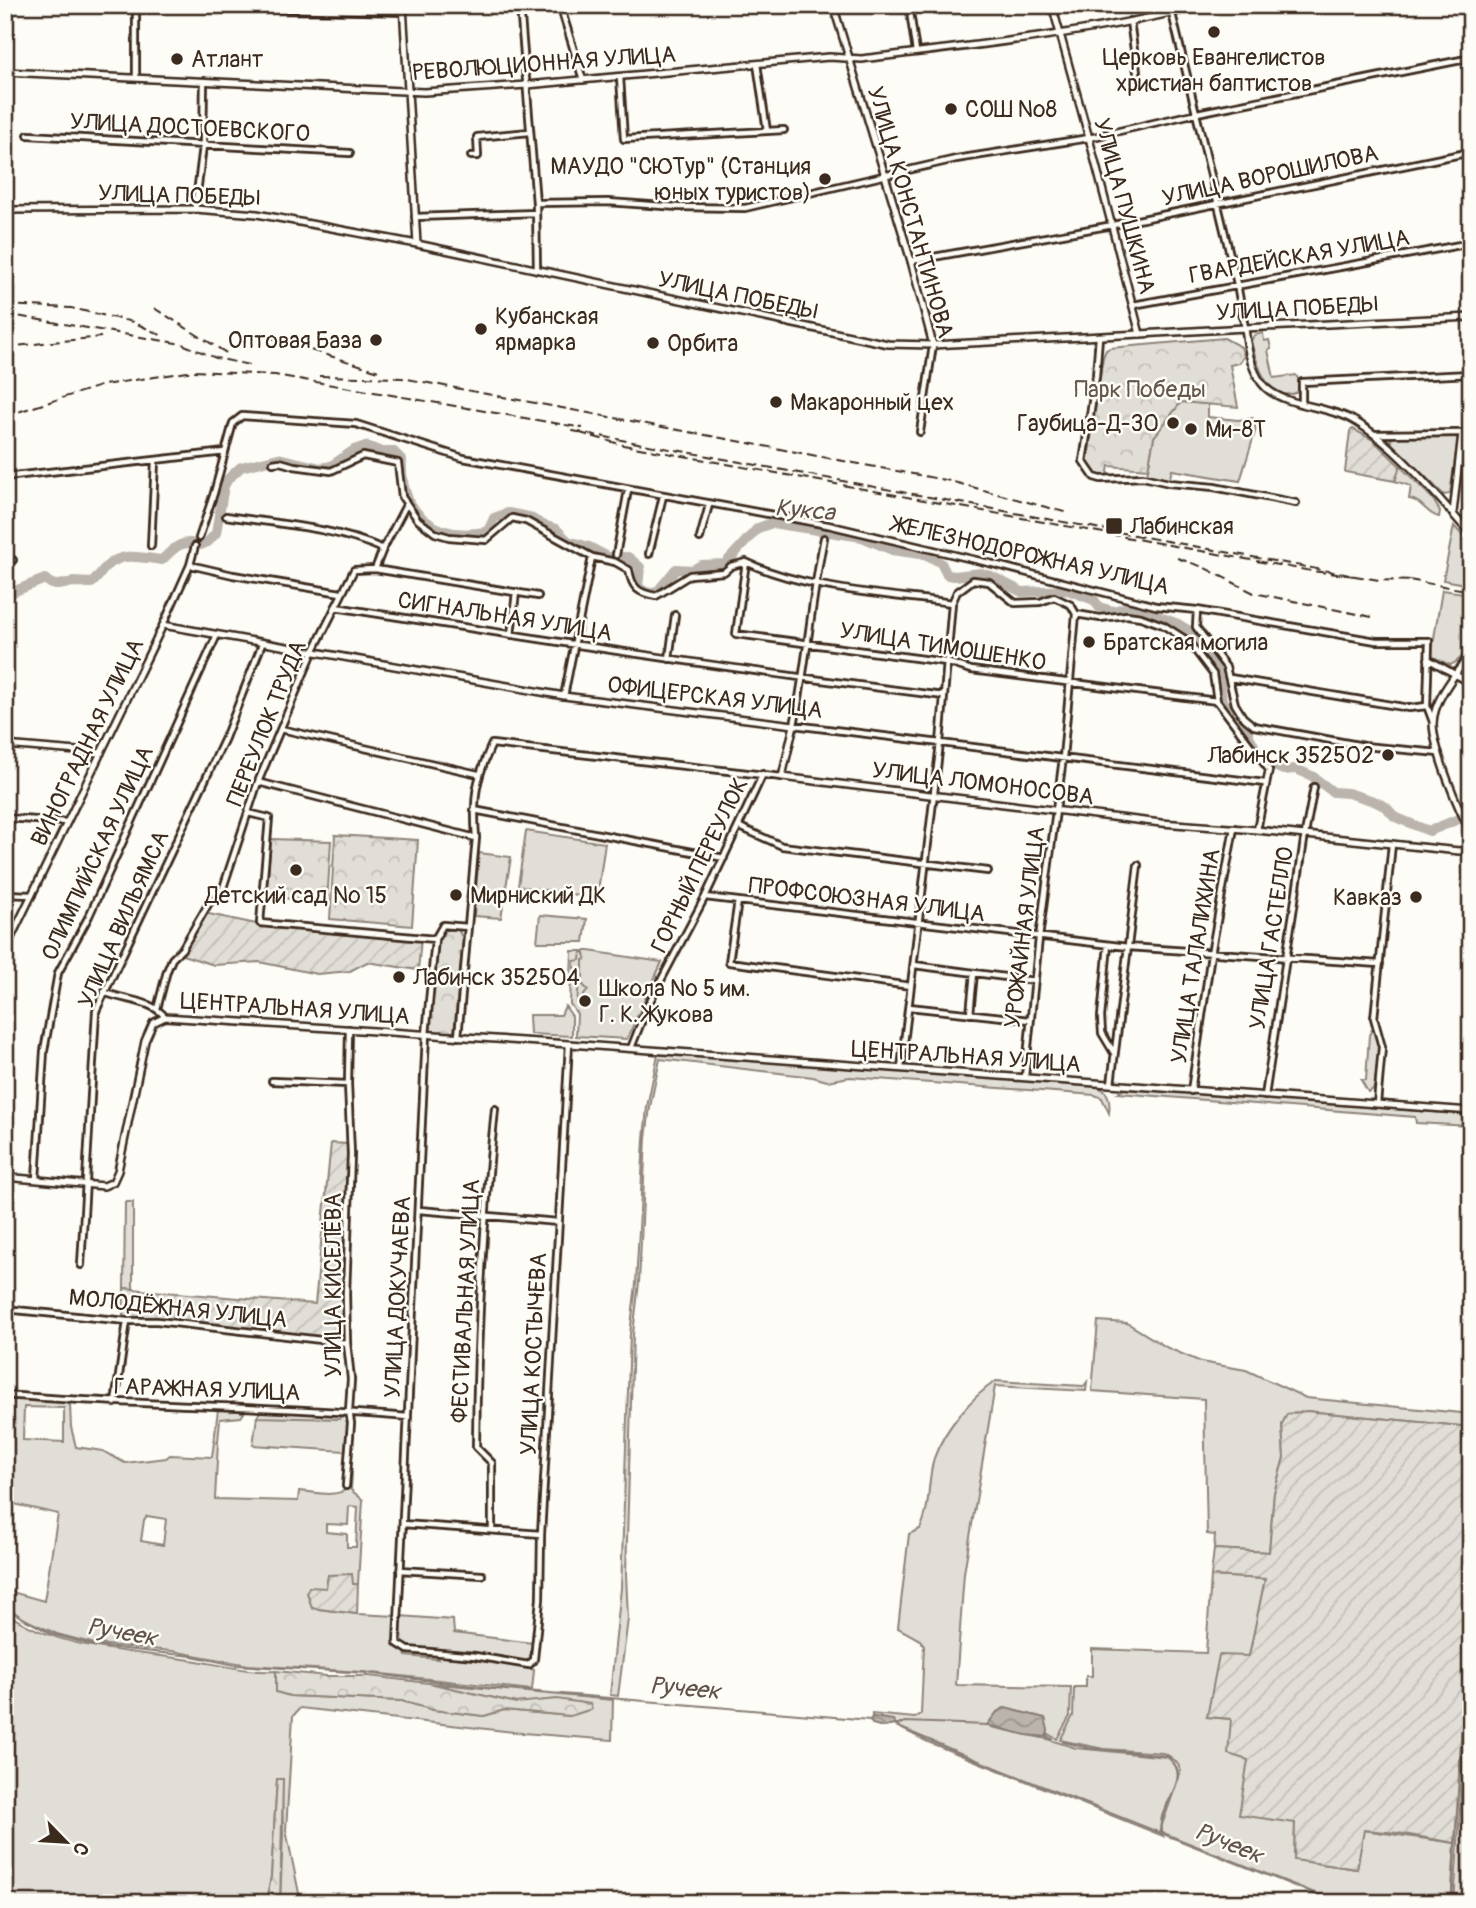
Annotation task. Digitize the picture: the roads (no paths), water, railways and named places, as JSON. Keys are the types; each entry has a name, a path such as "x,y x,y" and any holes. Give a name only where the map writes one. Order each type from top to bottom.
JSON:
{"street":[{"path":"127,5 404,8 417,244"},
{"path":"520,5 536,203 537,271"},
{"path":"560,5 583,80"},
{"name":"УЛИЦА КОНСТАНТИНОВА","path":"833,5 886,175 933,345 920,432"},
{"path":"909,5 916,52"},
{"name":"УЛИЦА ПУШКИНА","path":"1052,5 1140,334"},
{"path":"1170,5 1237,284 1247,345 1260,380 1279,396 1341,415 1376,434 1471,535"},
{"name":"РЕВОЛЮЦИОННАЯ УЛИЦА","path":"5,72 424,92 829,57 862,59 1060,33 1203,5"},
{"path":"136,6 136,79"},
{"path":"1130,21 1138,79"},
{"path":"536,203 608,202 745,208 956,159 1089,138 1197,113 1471,58"},
{"path":"757,64 767,131"},
{"path":"620,76 624,139 784,130"},
{"path":"195,209 202,146 204,81"},
{"path":"471,156 478,156 477,137 530,132"},
{"name":"УЛИЦА ДОСТОЕВСКОГО","path":"28,135 350,153"},
{"name":"УЛИЦА ВОРОШИЛОВА","path":"911,261 1112,225 1471,152"},
{"name":"УЛИЦА ПОБЕДЫ","path":"5,210 195,209 257,214 417,244 888,344 933,345 1471,317"},
{"path":"415,217 536,213"},
{"name":"ГВАРДЕЙСКАЯ УЛИЦА","path":"1133,305 1471,243"},
{"path":"1099,337 1096,376 1084,447 1085,466 1094,477 1101,479 1140,476 1296,503"},
{"path":"1301,402 1302,382 1471,374"},
{"name":"ЖЕЛЕЗНОДОРОЖНАЯ УЛИЦА","path":"225,452 233,423 242,416 347,422 463,458 827,527 993,564 1156,606 1196,610 1376,641 1429,641 1427,658"},
{"path":"1453,513 1462,433"},
{"path":"1376,434 1471,433"},
{"path":"5,477 225,452 198,538"},
{"path":"273,464 280,462 294,467 331,471 363,456 398,463 402,497 406,505 418,520 435,533 486,540 512,518 526,521 592,557 615,562 629,570 632,585 641,593 656,596 690,575 724,572 731,566 746,562 771,574 814,583 952,603 940,743 901,1068"},
{"path":"151,546 155,461"},
{"path":"616,555 628,490"},
{"path":"649,554 663,496"},
{"path":"406,505 375,569 538,596"},
{"path":"700,538 709,505"},
{"path":"226,516 326,531 361,539 383,549"},
{"name":"ГОРНЫЙ ПЕРЕУЛОК","path":"782,777 804,679 814,583 824,538"},
{"name":"ВИНОГРАДНАЯ УЛИЦА","path":"5,950 163,625 190,565 195,546"},
{"path":"564,696 592,557"},
{"path":"5,560 13,560"},
{"name":"УЛИЦА ТИМОШЕНКО","path":"746,562 736,634 946,662 971,670 1217,701"},
{"path":"190,565 341,593"},
{"name":"ПЕРЕУЛОК ТРУДА","path":"157,1009 172,960 182,949 209,903 221,894 258,782 341,593 354,570 375,569"},
{"name":"ЖЕЛЕЗНОДОРОЖНАЯ УЛИЦА","path":"952,603 957,592 973,580 989,582 1015,603 1040,602 1054,597 1071,605 1076,614 1100,618 1127,615 1163,625 1188,641 1213,674 1217,701"},
{"path":"510,635 516,592"},
{"name":"СИГНАЛЬНАЯ УЛИЦА","path":"335,607 804,679 944,696"},
{"path":"1196,610 1196,626 1226,667 1235,705 1242,717 1254,726 1364,746 1439,753"},
{"name":"УРОЖАЙНАЯ УЛИЦА","path":"1025,1077 1039,938 1063,758 1076,614"},
{"path":"669,659 675,615"},
{"name":"ОФИЦЕРСКАЯ УЛИЦА","path":"163,625 564,696 1265,783"},
{"name":"ОЛИМПИЙСКАЯ УЛИЦА","path":"37,1179 44,1051 58,973 89,916 217,635"},
{"name":"УЛИЦА ВИЛЬЯМСА","path":"81,1265 96,1011 225,738 262,644"},
{"path":"1433,723 1442,693 1471,653"},
{"path":"1427,658 1454,675 1471,680"},
{"path":"1427,658 1427,706 1439,753 1471,832"},
{"path":"1230,678 1409,708 1427,706"},
{"path":"1217,701 1269,770 1257,830"},
{"path":"281,729 478,774 474,810 476,838 458,1037"},
{"path":"5,744 101,754"},
{"name":"УЛИЦА ЛОМОНОСОВА","path":"478,774 492,744 934,794 1161,823 1305,834 1459,851 1471,849"},
{"name":"ГОРНЫЙ ПЕРЕУЛОК","path":"631,1048 648,1005 740,827 763,774"},
{"path":"258,782 476,838"},
{"name":"УЛИЦА ГАСТЕЛЛО","path":"1265,1096 1314,787"},
{"path":"474,810 724,858"},
{"path":"248,813 269,818 260,923 435,939 443,925 468,927"},
{"path":"5,818 67,822"},
{"path":"740,827 782,846 988,871"},
{"name":"УЛИЦА ТАЛАЛИХИНА","path":"1191,1091 1234,828"},
{"path":"1377,1104 1382,1046 1374,1018 1392,844"},
{"path":"1111,1084 1138,865"},
{"path":"5,894 32,895"},
{"name":"ПРОФСОЮЗНАЯ УЛИЦА","path":"705,897 1128,947 1380,964"},
{"path":"738,901 729,962 911,986"},
{"name":"УЛИЦА ДОКУЧАЕВА","path":"408,1650 397,1643 426,1035 435,939"},
{"path":"1108,945 1101,1017 1102,1033 1114,1053"},
{"path":"914,965 1035,981"},
{"path":"970,1014 974,973"},
{"path":"104,992 120,999 141,1002 157,1009 165,1017"},
{"path":"909,1007 1030,1020"},
{"name":"ЦЕНТРАЛЬНАЯ УЛИЦА","path":"5,1177 104,1186 113,1182 145,1041 153,1023 165,1017 631,1048 1471,1111"},
{"name":"УЛИЦА КИСЕЛЁВА","path":"346,1486 351,1423 346,1294 352,1142 348,1084 349,1029"},
{"name":"УЛИЦА КОСТЫЧЕВА","path":"408,1650 529,1665 534,1659 540,1599 541,1534 569,1044"},
{"path":"272,1081 348,1084"},
{"name":"ФЕСТИВАЛЬНАЯ УЛИЦА","path":"492,1530 492,1463 477,1447 477,1333 484,1216 495,1109"},
{"path":"419,1210 558,1222"},
{"name":"МОЛОДЁЖНАЯ УЛИЦА","path":"5,1309 127,1321 157,1321 347,1343"},
{"path":"115,1403 127,1321"},
{"name":"ГАРАЖНАЯ УЛИЦА","path":"5,1395 115,1403 349,1411 408,1417"},
{"path":"403,1524 541,1534"},
{"path":"400,1570 482,1576"}],"water":[{"path":"1005,1708 1045,1718 1047,1737 1026,1735 987,1725 997,1712"},
{"path":"872,1717 893,1720 896,1725 883,1727 872,1724"}],"waterway":[{"name":"Кукса","path":"5,595 45,579 55,585 92,583 107,566 120,558 162,560 179,545 201,545 216,533 224,486 241,467 278,458 321,468 331,466 354,450 366,446 382,452 394,452 402,460 407,496 414,509 438,528 453,533 470,534 488,531 494,518 508,513 529,517 556,529 568,541 589,547 608,557 628,557 640,567 638,587 647,593 658,591 676,569 693,570 701,565 725,564 758,528 772,523 862,537 892,550 927,555 941,563 947,575 981,573 1022,592 1068,590 1094,600 1099,607 1113,611 1131,606 1188,630 1214,665 1219,677 1222,701 1269,764 1283,770 1296,769 1312,776 1333,792 1348,793 1374,801 1386,807 1395,817 1429,831 1471,814"},
{"path":"1452,1903 1471,1593"},
{"name":"Ручеек","path":"5,1608 52,1634 96,1646 192,1656 235,1665 366,1673 490,1688 870,1720"},
{"path":"897,1725 905,1722 988,1725"},
{"name":"Ручеек","path":"896,1726 1337,1903"},
{"path":"1046,1736 1052,1739"},
{"path":"1063,1742 1089,1748 1168,1756 1178,1775 1163,1813 1162,1833"}],"railway":[{"path":"5,305 71,308 133,322 163,336"},
{"path":"154,308 228,354"},
{"path":"5,314 182,344 216,358 254,366"},
{"path":"5,347 101,337"},
{"path":"268,337 379,371"},
{"path":"5,416 103,385 194,371 275,375 583,428"},
{"path":"319,376 402,378 950,481 1068,513"},
{"path":"1355,576 1311,571 623,445 573,431 1355,576 1416,581"},
{"path":"1177,558 1203,567 1254,593 1372,617"},
{"path":"1409,580 1471,591"}],"place":[{"name":"Церковь Евангелистов христиан баптистов","path":"1214,32"},
{"name":"Атлант","path":"177,59"},
{"name":"СОШ №8","path":"951,109"},
{"name":"МАУДО \"СЮТур\" (Станция юных туристов)","path":"825,179"},
{"name":"Кубанская ярмарка","path":"481,329"},
{"name":"Оптовая База","path":"376,340"},
{"name":"Орбита","path":"653,343"},
{"name":"Макаронный цех","path":"776,402"},
{"name":"Гаубица-Д-30","path":"1173,423"},
{"name":"Ми-8Т","path":"1191,429"},
{"name":"Лабинская","path":"1114,526"},
{"name":"Братская могила","path":"1089,642"},
{"name":"Лабинск 352502","path":"1388,755"},
{"name":"Детский сад № 15","path":"296,870"},
{"name":"Мирниский ДК","path":"456,895"},
{"name":"Кавказ","path":"1416,897"},
{"name":"Лабинск 352504","path":"399,977"},
{"name":"Школа № 5 им. Г. К. Жукова","path":"585,1001"}],"park label":[{"name":"Парк Победы","path":"1140,389"}]}
